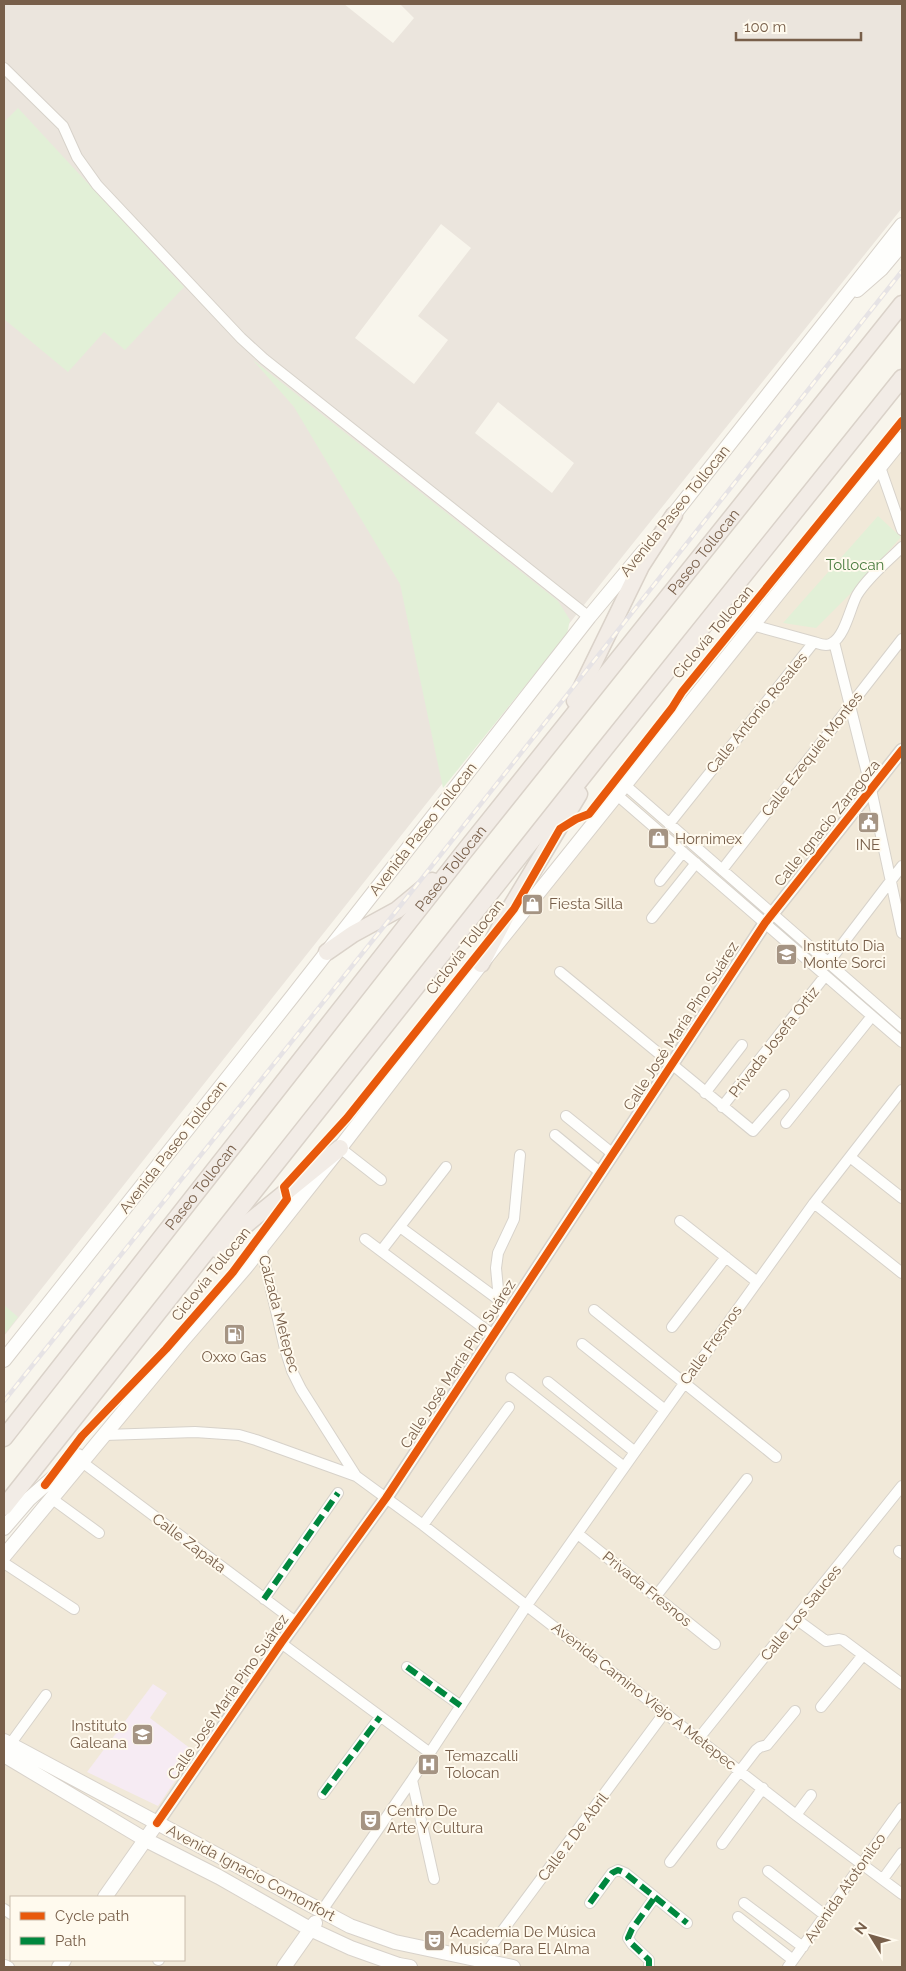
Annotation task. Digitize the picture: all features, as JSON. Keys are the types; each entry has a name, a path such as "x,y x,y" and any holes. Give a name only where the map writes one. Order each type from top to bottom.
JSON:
{"highway":[{"name":"Paseo Tollocan","path":"4,1438 463,853 902,304"},
{"path":"4,1507 595,761 902,378"},
{"path":"558,734 641,566 674,515"},
{"path":"481,964 508,912 578,795 595,761"},
{"path":"327,952 353,934 397,910 463,853"},
{"path":"195,1266 340,1148"}],"main road":[{"name":"Avenida Paseo Tollocan","path":"4,1360 589,617 674,515 902,225"},
{"name":"Avenida Paseo Tollocan","path":"844,298 860,289 870,280 902,244"},
{"path":"4,1556 261,1247 340,1148 481,964 902,439"},
{"path":"4,1528 29,1499 95,1441 105,1435"},
{"name":"Avenida Ignacio Comonfort","path":"6,1746 255,1874 321,1912 372,1935 396,1942 513,1967"},
{"name":"Avenida Ignacio Comonfort","path":"6,1746 146,1840 219,1877 310,1929 351,1948 410,1967"},
{"name":"Calle José María Pino Suárez","path":"106,1896 157,1823"},
{"path":"284,1967 321,1912"}],"street":[{"path":"4,68 63,126 77,157 97,185 253,350 589,617"},
{"path":"880,467 902,530"},
{"path":"902,547 858,593 834,642 871,789 892,879 902,933"},
{"path":"752,625 814,642"},
{"name":"Calle Ezequiel Montes","path":"722,870 902,639"},
{"name":"Calle Antonio Rosales","path":"669,824 814,642 826,645 834,642"},
{"name":"Calle Ignacio Zaragoza","path":"769,918 902,750"},
{"path":"621,790 669,824 722,870 825,976 902,1042"},
{"path":"621,790 696,863 828,963 902,1027"},
{"path":"660,881 683,852"},
{"path":"652,918 696,863"},
{"path":"828,963 902,866"},
{"name":"Calle José María Pino Suárez","path":"157,1823 281,1643 386,1498 769,918"},
{"path":"560,972 753,1132 784,1095"},
{"name":"Privada Josefa Ortiz","path":"722,1107 825,976"},
{"path":"786,1123 872,1016"},
{"path":"705,1093 742,1045"},
{"name":"Calle Fresnos","path":"321,1912 412,1780 527,1605 624,1467 756,1281 902,1090"},
{"path":"566,1116 613,1154"},
{"path":"555,1135 601,1173"},
{"path":"340,1148 381,1180"},
{"path":"505,1316 500,1300 496,1268 498,1252 514,1219 520,1155"},
{"path":"850,1157 901,1193"},
{"path":"381,1251 446,1167"},
{"path":"814,1203 902,1273"},
{"path":"680,1221 756,1281"},
{"path":"400,1227 500,1300"},
{"path":"365,1239 493,1335"},
{"name":"Calzada Metepec","path":"261,1247 285,1349 300,1389 356,1476 386,1498"},
{"path":"672,1327 726,1257"},
{"path":"594,1310 776,1457"},
{"path":"582,1344 665,1410"},
{"path":"511,1378 624,1467"},
{"path":"548,1382 635,1452"},
{"path":"423,1525 509,1407"},
{"path":"105,1435 195,1432 239,1435 356,1476"},
{"name":"Calle Zapata","path":"82,1462 296,1623"},
{"path":"656,1596 748,1479"},
{"name":"Calle Los Sauces","path":"699,1738 902,1486"},
{"path":"264,1599 338,1493"},
{"path":"51,1498 99,1533"},
{"name":"Avenida Camino Viejo A Metepec","path":"386,1498 527,1605 796,1815 902,1894"},
{"name":"Privada Fresnos","path":"578,1534 715,1644"},
{"path":"4,1563 74,1609"},
{"path":"796,1619 826,1642 839,1639 902,1684"},
{"path":"281,1643 430,1753"},
{"path":"821,1707 863,1655"},
{"path":"407,1667 461,1706"},
{"path":"6,1746 46,1695"},
{"path":"670,1862 758,1748 767,1745 795,1711"},
{"name":"Calle 2 De Abril","path":"480,1960 665,1712"},
{"path":"324,1794 380,1717"},
{"path":"412,1780 434,1879"},
{"path":"722,1844 763,1788"},
{"path":"796,1815 812,1795"},
{"name":"Avenida Atotonilco","path":"790,1964 902,1808"},
{"path":"883,1879 902,1853"},
{"path":"590,1903 612,1873 618,1870 687,1923"},
{"path":"768,1871 826,1916"},
{"path":"648,1967 649,1960 628,1938 632,1929 655,1897"},
{"path":"744,1902 803,1947"},
{"path":"738,1917 790,1964"}],"shaded area":[{"path":"4,4 344,4 393,43 414,18 400,4 902,4 902,208 626,552 4,1336","holes":["441,224 471,248 418,316 448,340 414,384 355,338","498,402 574,463 552,493 475,433"]},
{"path":"902,448 902,1967 4,1967 4,1568"},
{"name":"Instituto Galeana","path":"153,1684 167,1693 150,1718 195,1752 158,1806 87,1772"}],"green space":[{"path":"18,108 184,287 125,350 104,332 68,372 4,319 4,122"},
{"path":"253,360 558,601 570,620 567,634 443,788 400,584 294,407"},
{"name":"Tollocan","path":"878,516 901,537 852,592 816,628 783,623"},
{"path":"4,1305 18,1317 4,1335"}],"railway":[{"path":"4,1401 397,910 902,271"}],"marked path":[{"path":"264,1599 338,1493"},
{"path":"407,1667 461,1706"},
{"path":"323,1794 380,1717"},
{"path":"590,1903 612,1873 618,1870 625,1873 687,1923"},
{"path":"649,1967 649,1960 628,1938 632,1929 655,1897"}],"cycle path":[{"name":"Ciclovía Tollocan","path":"45,1485 82,1436 166,1349 233,1272 287,1199 284,1187 347,1118 514,909 560,829 576,819 589,814 672,708 682,692 902,421"},
{"path":"157,1823 281,1643 386,1498 765,923 902,750"}],"place":[{"name":"INE","path":"868,822"},
{"name":"Hornimex","path":"659,839"},
{"name":"Fiesta Silla","path":"533,904"},
{"name":"Instituto Dia Monte Sorci","path":"787,955"},
{"name":"Oxxo Gas","path":"234,1334"},
{"name":"Instituto Galeana","path":"143,1735"},
{"name":"Temazcalli Tolocan","path":"429,1765"},
{"name":"Centro De Arte Y Cultura","path":"371,1820"},
{"name":"Academia De Música Musica Para El Alma","path":"434,1941"}]}
